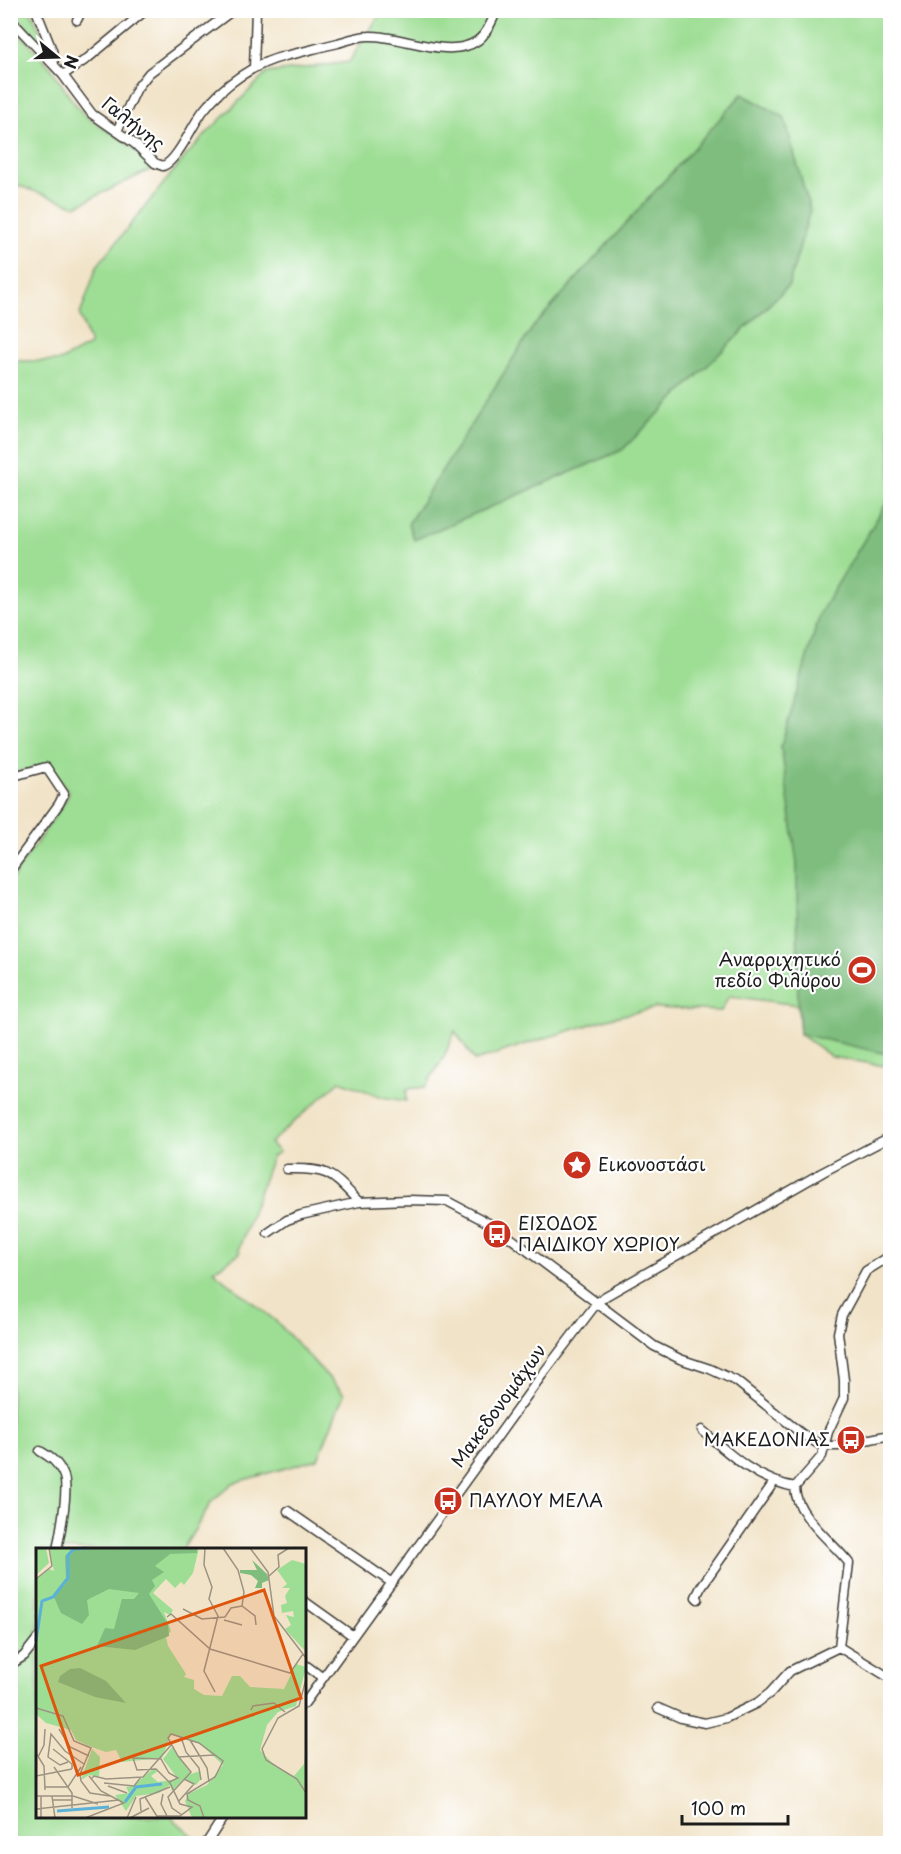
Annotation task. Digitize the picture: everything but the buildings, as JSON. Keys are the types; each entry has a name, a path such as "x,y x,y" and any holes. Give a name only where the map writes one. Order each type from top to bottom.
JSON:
{"street":[{"path":"36,10 52,50 54,65"},
{"path":"77,20 82,10"},
{"path":"63,75 88,58 146,10"},
{"path":"117,131 137,88 149,73 233,10"},
{"path":"254,68 256,10"},
{"name":"Γαλήνης","path":"10,19 63,75 87,109 139,147 157,164 167,165 210,102 230,84 254,68 280,57 367,36 427,45 462,47 481,37 497,10"},
{"path":"10,777 46,767 62,789 63,797 14,860 10,871"},
{"name":"Μακεδονομάχων","path":"306,1701 596,1304 604,1297 823,1172 891,1137"},
{"path":"287,1169 315,1169 336,1178 359,1202"},
{"path":"268,1233 287,1220 301,1215 359,1202 447,1201 496,1227 654,1346 736,1381 815,1443 826,1446 847,1444 891,1435"},
{"path":"795,1487 822,1456 828,1432 844,1398 838,1333 840,1322 863,1275 874,1265 891,1256"},
{"path":"702,1430 761,1477 795,1487"},
{"path":"40,1451 53,1458 65,1476 64,1510 57,1548"},
{"path":"699,1599 696,1597 701,1587 774,1482"},
{"path":"795,1487 797,1499 814,1525 849,1563 838,1647"},
{"path":"288,1510 392,1583"},
{"path":"306,1602 353,1636"},
{"path":"10,1665 24,1656 36,1641"},
{"path":"838,1647 891,1677"},
{"path":"658,1708 681,1718 705,1723 726,1718 757,1703 770,1693 790,1671 838,1647"},
{"path":"306,1665 323,1678"},
{"path":"206,1844 223,1818"}],"green space":[{"path":"27,11 32,13 44,46 18,17 19,13"},
{"path":"382,11 890,11 890,1065 832,1057 800,1034 798,1005 729,996 721,1011 655,1008 614,1017 475,1061 455,1031 443,1059 425,1087 407,1089 406,1101 382,1097 340,1081 270,1143 279,1152 272,1157 239,1248 240,1253 214,1270 277,1322 344,1394 318,1459 233,1483 212,1501 184,1548 36,1548 36,1818 172,1818 201,1843 11,1843 10,882 66,800 69,792 48,764 11,774 11,361 60,361 90,345 80,315 97,266 185,157 267,73 349,62"},
{"path":"10,23 51,68 84,115 123,140 154,168 76,206 11,183"},
{"path":"742,94 784,117 810,210 789,285 622,450 414,540 408,524 533,327"},
{"path":"890,497 890,1053 887,1054 800,1034 797,864 781,746 820,613"}],"place":[{"name":"Αναρριχητικό πεδίο Φιλύρου","path":"862,970"},
{"name":"Εικονοστάσι","path":"577,1165"},
{"name":"ΕΙΣΟΔΟΣ ΠΑΙΔΙΚΟΥ ΧΩΡΙΟΥ","path":"497,1234"},
{"name":"ΜΑΚΕΔΟΝΙΑΣ","path":"851,1440"},
{"name":"ΠΑΥΛΟΥ ΜΕΛΑ","path":"448,1501"}]}
